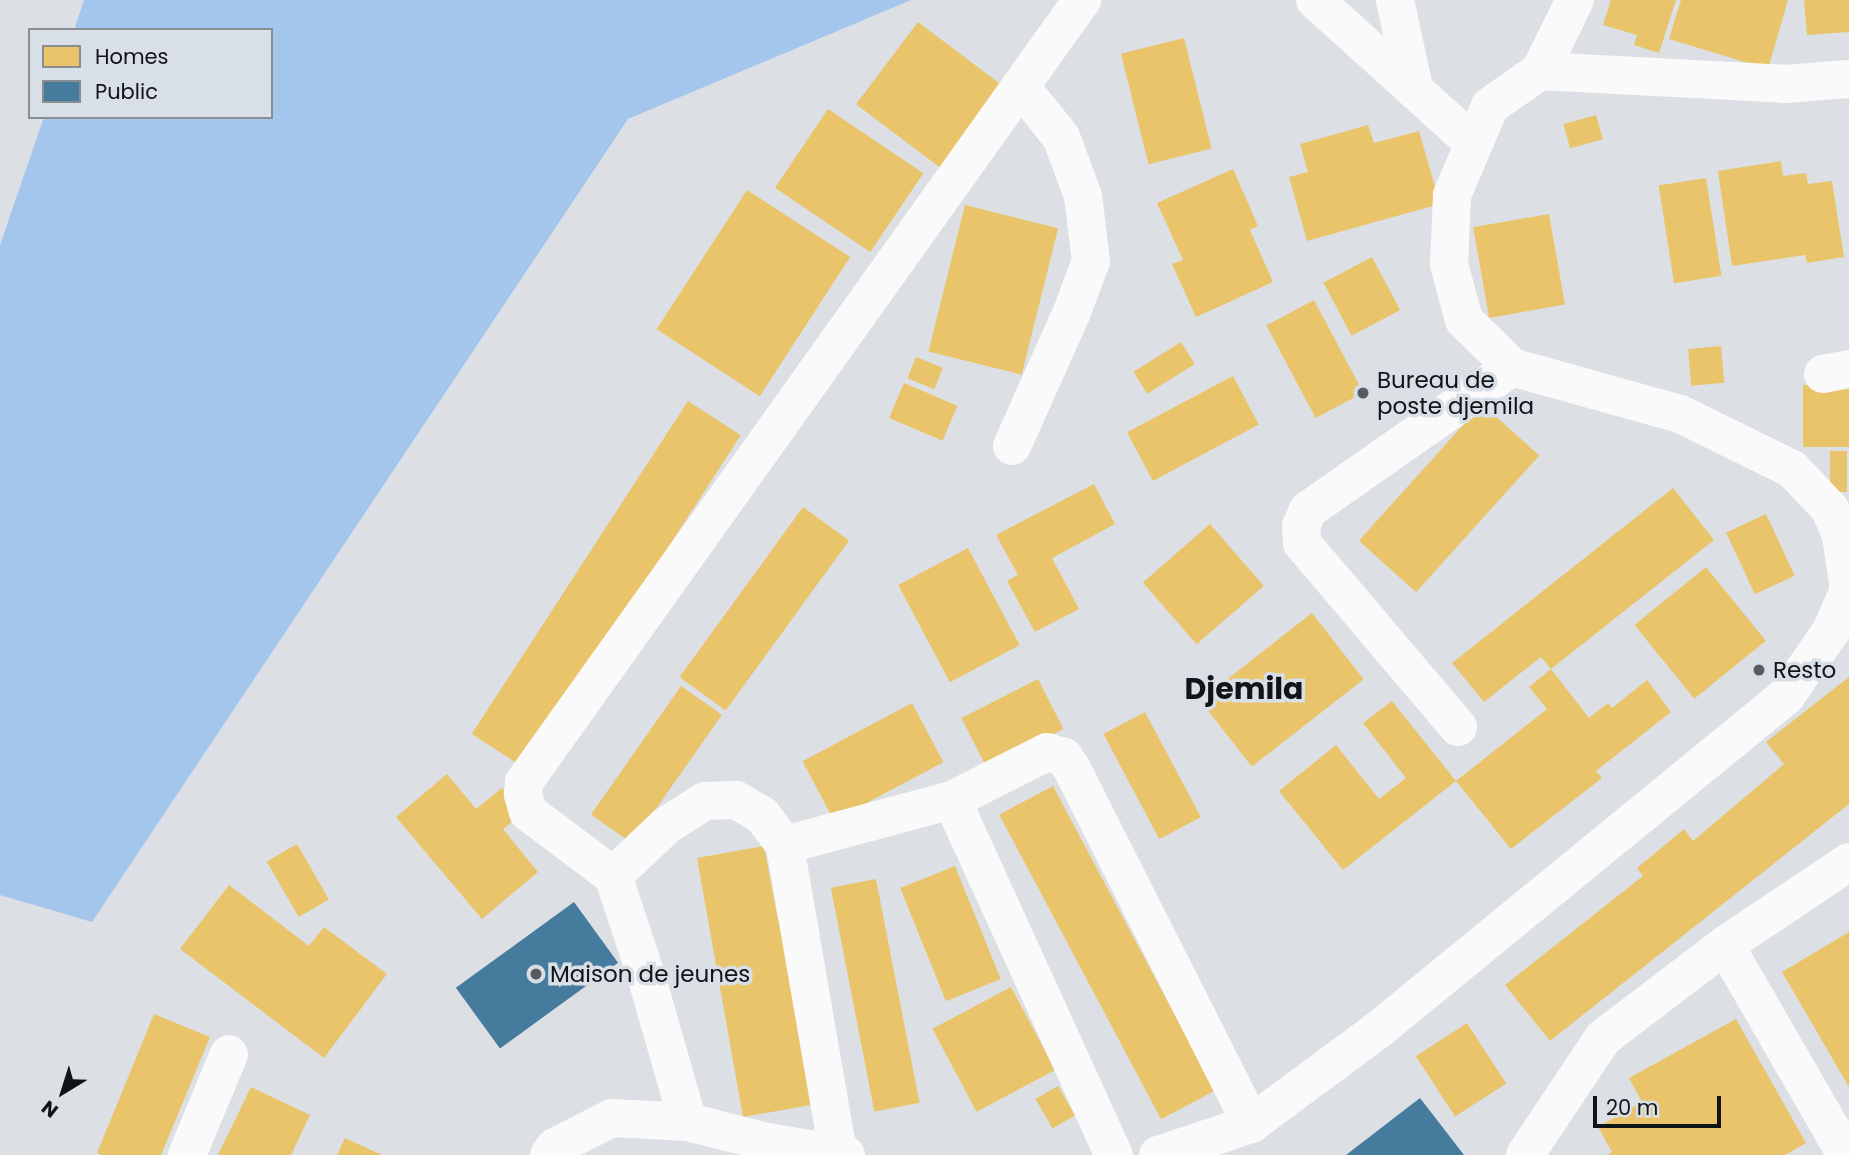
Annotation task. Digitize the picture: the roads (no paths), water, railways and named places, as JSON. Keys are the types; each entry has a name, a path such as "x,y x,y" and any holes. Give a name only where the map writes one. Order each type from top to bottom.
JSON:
{"street":[{"path":"688,1122 645,969 613,876 528,812 523,794 524,782 1082,0"},
{"path":"1315,0 1472,142"},
{"path":"1395,0 1414,88"},
{"path":"1158,1155 1251,1124 1378,1030 1786,696 1831,631 1849,590 1841,535 1830,509 1793,468 1680,414 1512,367 1464,320 1449,264 1452,195 1472,142 1490,107 1540,71 1574,0"},
{"path":"1540,71 1785,84 1849,79"},
{"path":"1012,446 1072,312 1091,261 1083,196 1061,137 1020,86"},
{"path":"1458,727 1302,543 1301,526 1308,510 1512,367"},
{"path":"785,845 952,800 1047,752 1064,757 1251,1124"},
{"path":"549,1155 555,1147 612,1118 688,1122 766,1142 842,1154 785,845 762,815 736,800 705,801 667,825 613,876"},
{"path":"952,800 1114,1155"},
{"path":"1525,1155 1603,1038 1725,945 1849,862"},
{"path":"1725,945 1846,1155"},
{"path":"187,1155 229,1054"}],"place":[{"name":"Bureau de poste djemila","path":"1363,393"},
{"name":"Resto","path":"1759,670"},
{"name":"Maison de jeunes","path":"536,974"}],"district":[{"name":"Djemila","path":"1244,689"}]}
